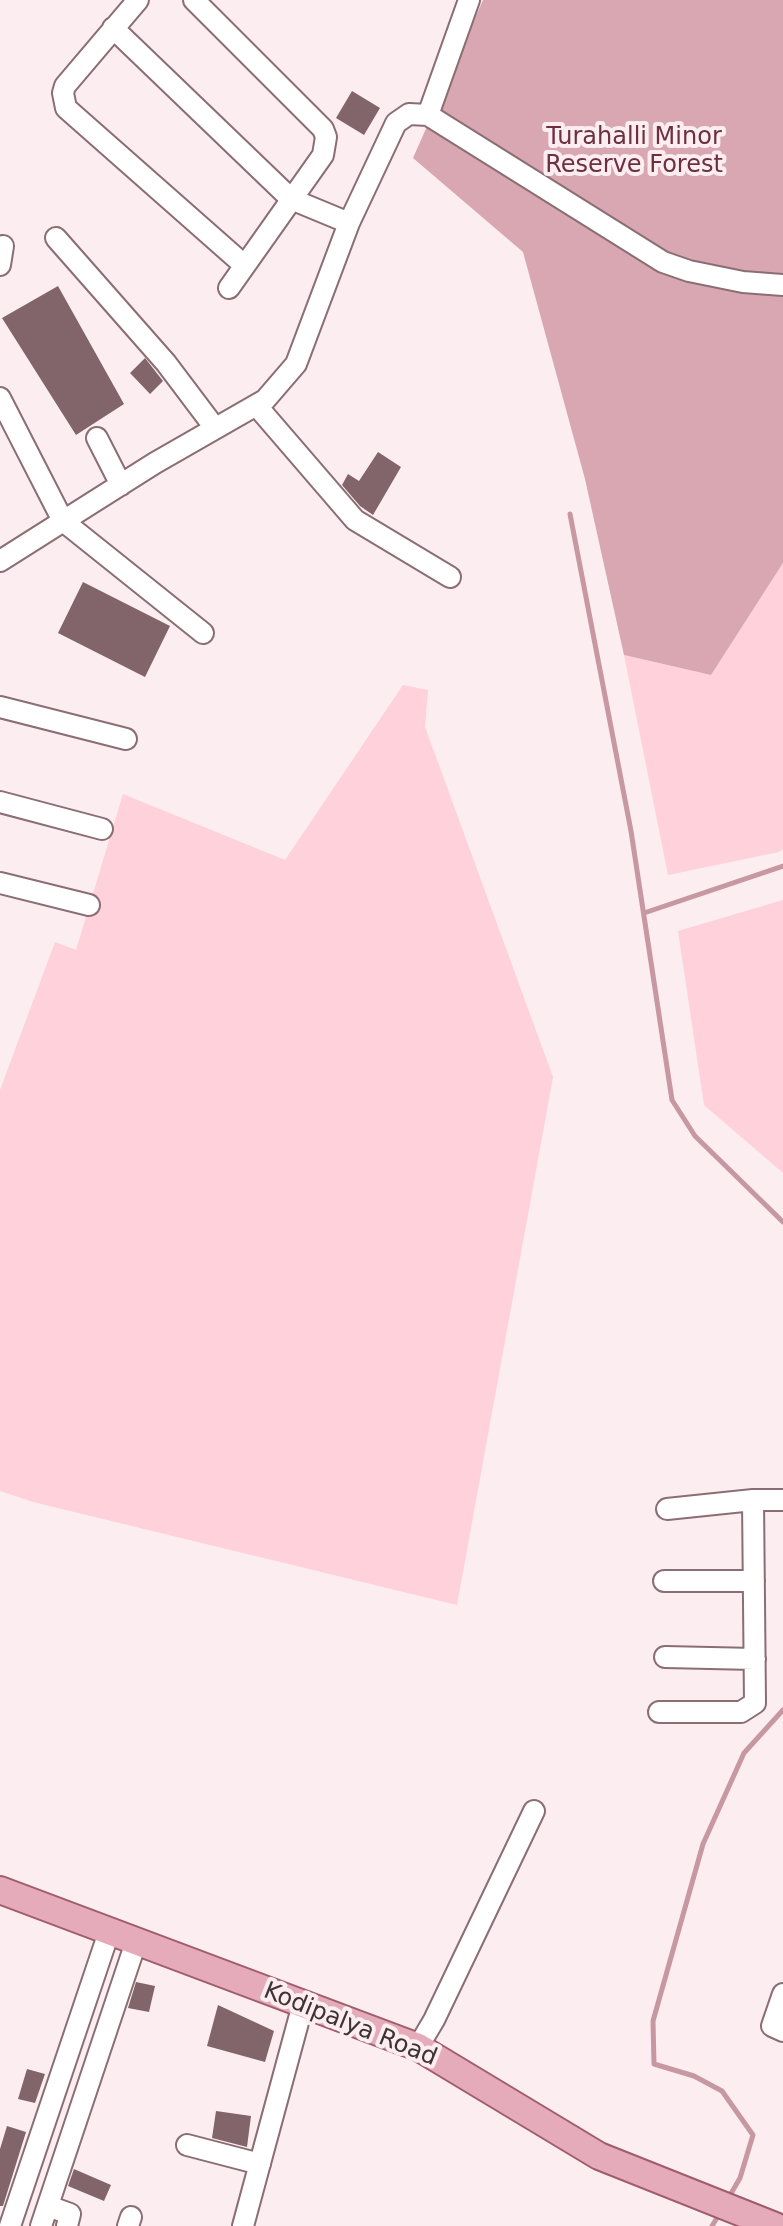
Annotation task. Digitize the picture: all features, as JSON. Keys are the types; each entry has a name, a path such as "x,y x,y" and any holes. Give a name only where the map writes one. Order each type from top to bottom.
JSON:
{"main road":[{"name":"Kodipalya Road","path":"0,1890 418,2047 599,2156 775,2226"}],"street":[{"path":"138,0 65,86 66,108 244,265"},
{"path":"194,0 323,129 326,137 323,155 229,288"},
{"path":"428,115 469,0"},
{"path":"113,28 291,199 349,223"},
{"path":"0,561 265,400 296,364 349,223 396,123 409,114 428,115 663,262 689,271 743,282 783,285"},
{"path":"56,238 166,363 215,428"},
{"path":"0,398 63,521 203,633"},
{"path":"256,405 355,520 450,577"},
{"path":"97,438 121,485"},
{"path":"0,707 126,739"},
{"path":"0,802 102,829"},
{"path":"0,883 89,905"},
{"path":"659,1712 741,1712 755,1703 753,1500"},
{"path":"667,1509 783,1500"},
{"path":"664,1581 754,1581"},
{"path":"665,1657 755,1659"},
{"path":"418,2047 434,2020 534,1811"},
{"path":"10,2226 109,1932"},
{"path":"67,2226 70,2214 45,2216 136,1942"},
{"path":"783,1994 772,2026 783,2031"},
{"path":"243,2226 303,2004"},
{"path":"187,2145 260,2164"}],"shaded area":[{"path":"783,563 783,849 668,875 624,655 711,675"},
{"path":"403,685 428,690 425,727 553,1077 457,1605 33,1502 0,1491 0,1090 55,942 76,950 123,794 285,860"},
{"path":"783,900 783,1173 704,1105 678,931"}],"green space":[{"name":"Turahalli Minor Reserve Forest","path":"483,0 783,0 783,563 711,675 624,655 585,479 523,252 413,158"}],"building":[{"path":"352,91 380,108 364,135 336,118"},
{"path":"58,286 124,404 76,435 2,318"},
{"path":"145,358 163,381 150,394 130,373"},
{"path":"378,452 401,467 373,515 360,506 342,485 348,474 359,481"},
{"path":"83,582 170,626 145,677 58,633"},
{"path":"136,1982 155,1986 149,2012 128,2008"},
{"path":"218,2005 274,2031 265,2062 207,2046"},
{"path":"27,2069 45,2074 35,2103 18,2099"},
{"path":"216,2111 251,2116 247,2147 212,2138"},
{"path":"7,2126 26,2132 3,2206 0,2206 0,2149"},
{"path":"74,2169 111,2185 104,2201 68,2186"}],"waterway":[{"path":"570,514 631,831 672,1100 695,1136 783,1222"},
{"path":"644,913 783,866"},
{"path":"729,2197 740,2178 753,2135 722,2091 694,2076 654,2064 653,2021 703,1844 744,1753 783,1710"},
{"path":"712,2226 720,2213"}]}
